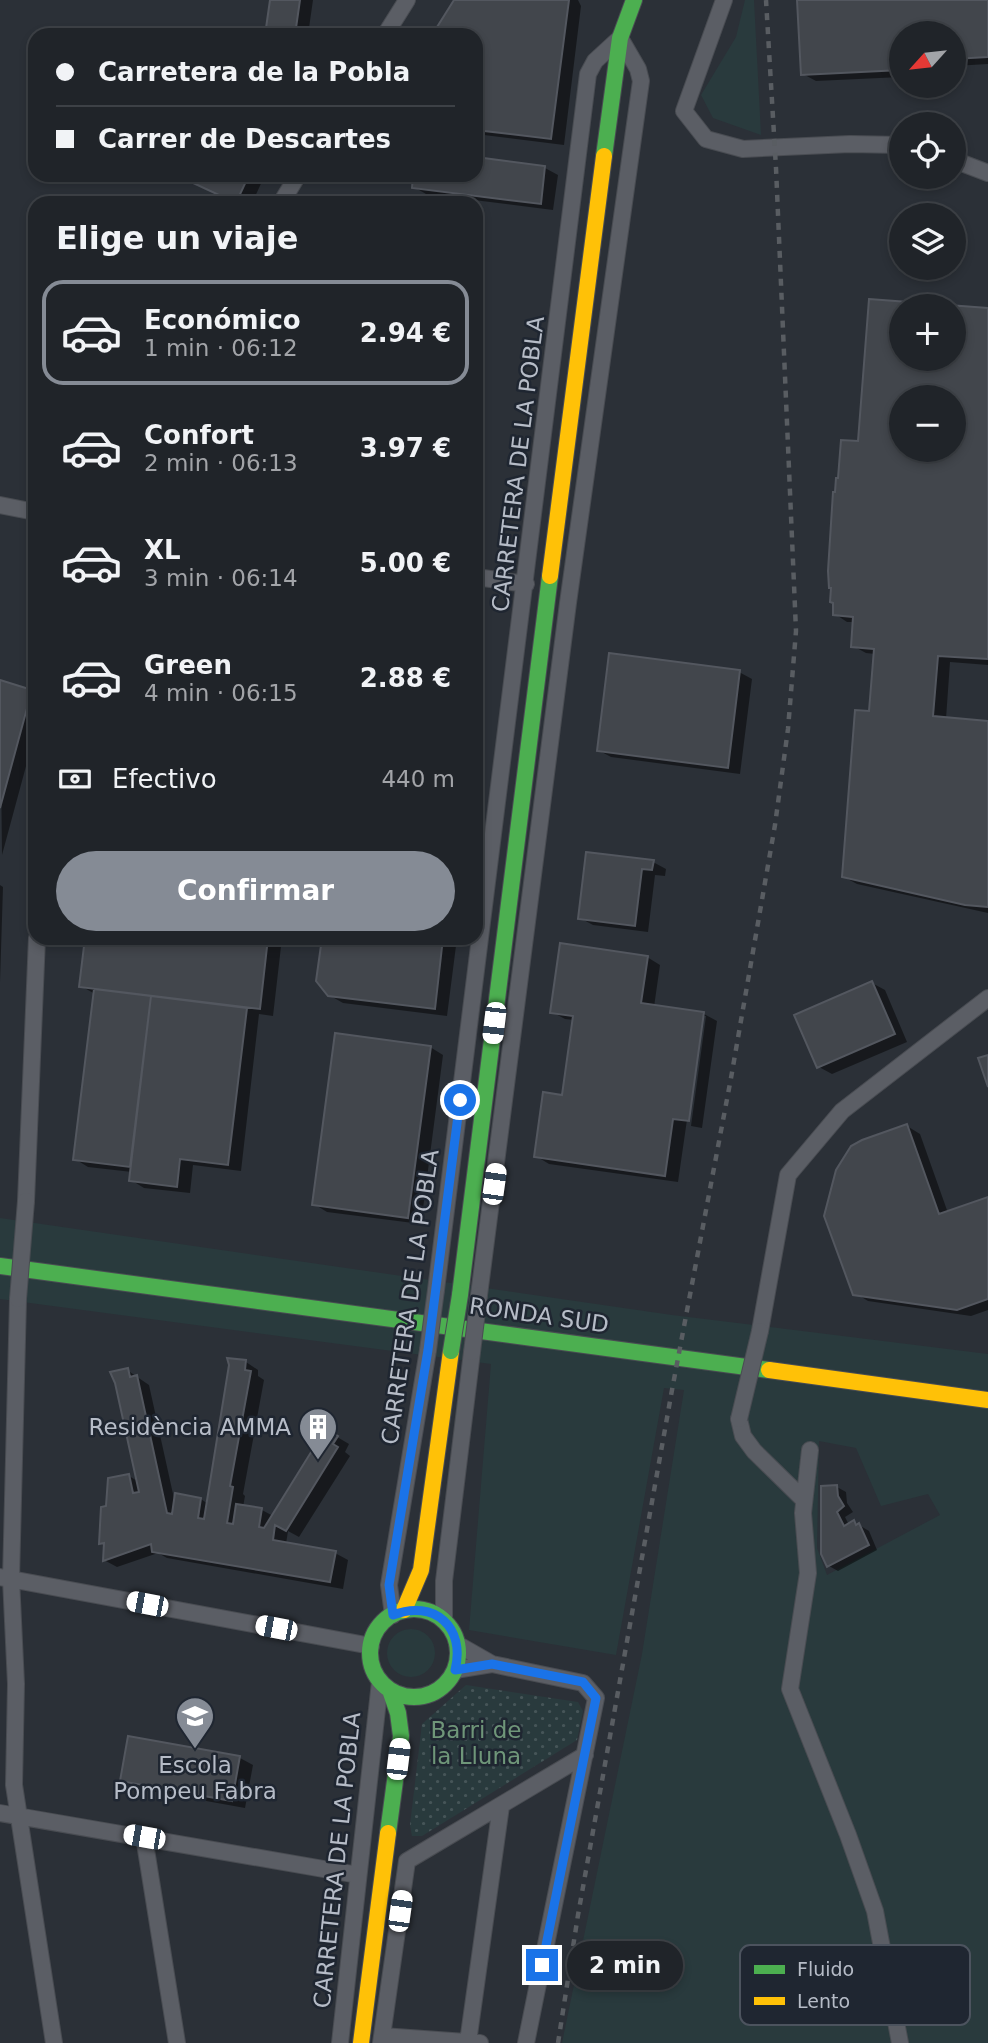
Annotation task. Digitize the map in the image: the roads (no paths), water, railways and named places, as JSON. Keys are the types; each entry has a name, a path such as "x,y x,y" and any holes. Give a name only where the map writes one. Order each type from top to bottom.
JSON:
{"main road":[{"name":"CARRETERA DE LA POBLA","path":"615,0 620,38"},
{"name":"CARRETERA DE LA POBLA","path":"398,1612 421,1570 460,1295 575,372 620,38 634,0"},
{"name":"RONDA SUD","path":"3,1266 988,1400"},
{"name":"CARRETERA DE LA POBLA","path":"421,1570 437,1617"},
{"path":"418,1609 437,1617 452,1631 457,1644 455,1670 440,1690 415,1698 402,1696 385,1686 370,1658 375,1633 382,1622 398,1612 418,1609"},
{"name":"CARRETERA DE LA POBLA","path":"361,2043 401,1735 398,1713 385,1686"},
{"name":"CARRETERA DE LA POBLA","path":"401,1735 412,1714 428,1695"}],"street":[{"path":"389,28 407,0"},
{"path":"724,0 684,111 706,139 743,149 889,145"},
{"name":"CARRETERA DE LA POBLA","path":"437,1617 444,1581 568,603 640,81 638,69 620,38 596,61 588,74 483,921"},
{"path":"966,165 988,173"},
{"path":"0,505 28,511"},
{"path":"483,578 526,584"},
{"path":"37,945 6,1578 16,1684 14,1785 54,2043"},
{"name":"CARRETERA DE LA POBLA","path":"398,1612 389,1585 428,1350 480,945"},
{"path":"804,1500 754,1451 743,1436 739,1419 760,1331 788,1175 842,1111 988,998"},
{"path":"810,1450 804,1500 808,1573 790,1689 848,1835 875,1911 882,1945"},
{"path":"6,1578 371,1646"},
{"path":"457,1644 492,1664 583,1682 596,1698 526,2043"},
{"path":"455,1670 492,1664"},
{"name":"CARRETERA DE LA POBLA","path":"340,2043 359,1875 385,1686"},
{"path":"501,1806 474,2042 381,2039 407,1861 585,1755"},
{"path":"0,1813 359,1875"},
{"path":"144,1837 177,2043"},
{"path":"897,2025 901,2043"}],"railway":[{"path":"558,2043 578,1915 672,1390 731,1078 775,825 788,729 796,631 766,0"}],"place":[{"name":"Residència AMMA","path":"318,1461"},
{"name":"Escola Pompeu Fabra","path":"195,1750"}],"park label":[{"name":"Barri de la Lluna","path":"476,1743"}]}
